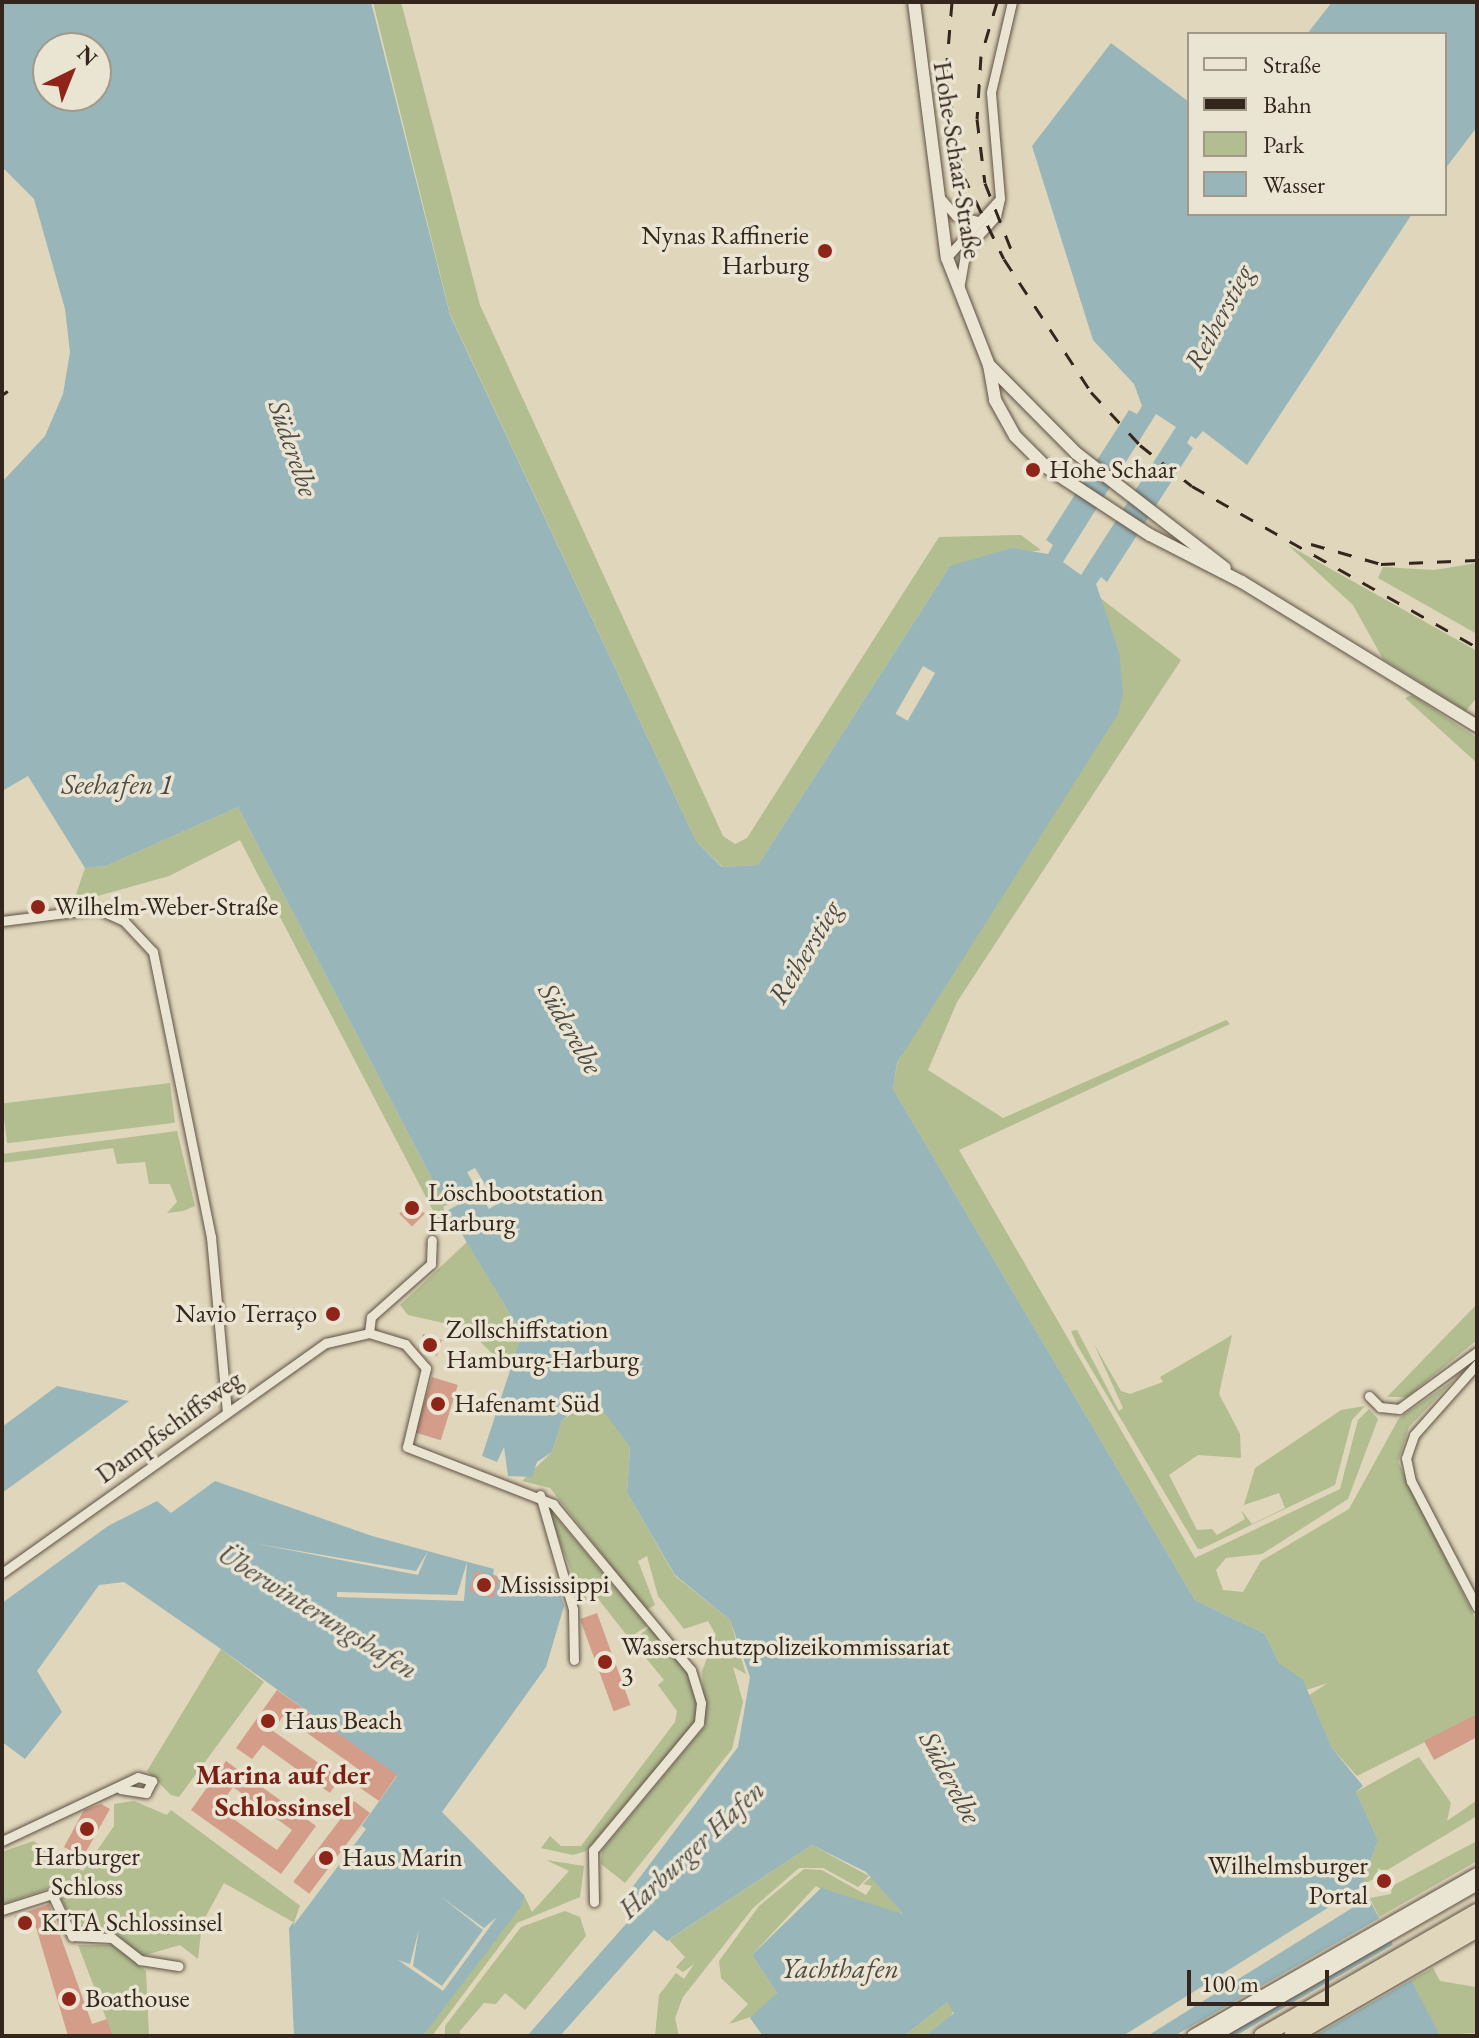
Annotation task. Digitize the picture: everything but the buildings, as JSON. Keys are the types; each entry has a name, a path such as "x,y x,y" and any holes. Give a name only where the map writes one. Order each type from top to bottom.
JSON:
{"highway":[{"path":"1262,2036 1477,1912"},
{"path":"1292,2036 1477,1929"}],"main road":[{"name":"Hohe-Schaar-Straße","path":"914,2 936,188 948,239 947,258 989,365 991,391 1015,436 1070,483 1150,535 1242,582 1477,726"},
{"name":"Hohe-Schaar-Straße","path":"989,365 1084,458 1242,582"},
{"path":"1193,2036 1477,1874"},
{"path":"1213,2036 1477,1884"}],"street":[{"path":"959,292 970,242 996,216 1000,198 991,92 1012,2"},
{"path":"936,188 953,214 978,221"},
{"path":"948,239 978,221 1000,198"},
{"path":"948,239 970,242"},
{"path":"2,921 76,908 124,921 145,940 159,966 191,1158 213,1250 227,1412"},
{"path":"432,1240 431,1264 371,1317 369,1333 405,1344 426,1365 407,1447 540,1495 578,1529 639,1614 667,1634 691,1670 701,1703 695,1729 593,1850 594,1902"},
{"name":"Dampfschiffsweg","path":"2,1573 326,1343 369,1333"},
{"path":"1369,1396 1380,1407 1399,1409 1477,1352"},
{"path":"1477,1364 1414,1435 1406,1458 1411,1481 1477,1607"},
{"path":"540,1495 573,1609 574,1660"},
{"path":"2,1841 120,1789"},
{"path":"2,1910 52,1894 72,1936 112,1938 140,1960 179,1966"}],"green space":[{"path":"373,2 401,2 480,305 723,836 735,844 747,838 939,537 1021,535 1041,550 950,566 758,865 723,867 696,841 450,314"},
{"path":"1288,545 1477,651 1477,697 1466,711 1383,659 1353,605"},
{"path":"1477,563 1477,634 1378,578 1383,567 1434,570"},
{"path":"1099,597 1181,660 957,1002 928,1070 1003,1118 1226,1020 1230,1024 959,1150 1195,1558 1340,1489 1358,1420 1369,1409 1378,1419 1348,1499 1262,1554 1226,1558 1216,1570 1223,1590 1243,1592 1261,1561 1349,1509 1399,1418 1454,1380 1409,1427 1398,1462 1477,1622 1477,1716 1357,1776 1332,1748 1309,1695 1328,1683 1306,1690 1279,1663 1265,1634 1195,1600 893,1089 897,1064 1119,651"},
{"path":"1412,695 1477,738 1477,763 1405,698"},
{"path":"238,807 454,1221 442,1228 240,840 169,876 73,903 85,868 106,866"},
{"path":"170,1083 175,1123 7,1143 2,1104"},
{"path":"177,1131 195,1206 183,1211 167,1213 177,1202 170,1184 149,1184 145,1162 117,1164 113,1148 2,1163 2,1154"},
{"path":"467,1242 522,1334 513,1365 498,1359 466,1328 408,1315 400,1305"},
{"path":"1477,1304 1477,1340 1407,1397 1387,1397"},
{"path":"1077,1330 1119,1411 1123,1408 1094,1344 1121,1391 1130,1394 1163,1382 1160,1377 1232,1335 1219,1394 1240,1434 1241,1458 1198,1455 1169,1475 1197,1530 1212,1529 1217,1535 1245,1519 1241,1510 1252,1524 1285,1508 1279,1493 1244,1505 1255,1468 1341,1410 1365,1406 1352,1420 1335,1485 1201,1549 1198,1549 1077,1345 1071,1331"},
{"path":"590,1399 604,1407 630,1446 627,1493 675,1576 730,1620 746,1674 733,1667 743,1702 732,1749 625,1883 601,1864 602,1850 705,1726 702,1671 716,1635 708,1621 684,1629 658,1596 647,1556 638,1561 655,1605 646,1610 550,1488 522,1481 552,1452 562,1421"},
{"path":"545,1504 647,1626 629,1638 591,1590 584,1592 587,1600 576,1601 581,1596"},
{"path":"650,1627 689,1673 698,1709 694,1724 586,1851 573,1855 541,1848 550,1836 561,1846 581,1846 675,1722 677,1711 658,1685 664,1680 632,1641"},
{"path":"221,1649 264,1682 179,1797 171,1795 147,1771"},
{"path":"1419,1757 1451,1803 1447,1821 1477,1800 1477,1816 1384,1872 1378,1868 1377,1877 1362,1885 1378,1840 1356,1792"},
{"path":"134,1801 167,1815 171,1810 303,1908 293,1922 224,1883 202,1923 198,1959 180,1945 142,1956 114,1932 80,1932 54,1887 2,1904 2,1852 33,1841 83,1871 114,1826 114,1804"},
{"path":"1477,1841 1477,1861 1379,1917 1370,1898 1391,1894 1392,1886"},
{"path":"812,1845 869,1876 858,1887 823,1868 799,1868 753,1908 683,1997 675,2018 679,2036 655,2036 659,1995 676,1973 684,1979 694,1964 683,1972 676,1967 685,1957 669,1940"},
{"path":"546,1860 584,1866 580,1897 517,1923 432,2036 423,2036 524,1895 532,1912 569,1871"},
{"path":"804,1869 822,1870 866,1895 872,1886 863,1884 871,1877 903,1914 848,1906 816,1886 752,1955 777,1993 757,2015 729,2024 748,2004 721,1978 719,1961 759,1906"},
{"path":"565,1911 580,1917 586,1936 525,2010 505,1993 496,2004 484,2003 459,2032 463,2036 445,2036 445,2026 521,1927"},
{"path":"78,1945 113,1945 146,1971 149,2036 113,2036"},
{"path":"1433,1968 1440,1981 1476,1987 1477,2033 1439,2035 1409,1981"},
{"path":"947,2002 955,2008 950,2017 925,2036 904,2036"}],"water":[{"path":"2,2 371,2 450,315 696,841 722,867 758,865 950,566 1012,548 1048,554 1053,545 1046,540 1129,410 1137,414 1142,406 1134,384 1093,340 1032,146 1111,43 1187,100 1187,216 1411,216 1247,465 1203,431 1196,439 1191,436 1187,443 1193,448 1107,582 1101,577 1096,584 1119,651 1123,693 1118,714 897,1063 893,1089 1195,1600 1265,1634 1279,1663 1303,1680 1332,1748 1363,1786 1356,1792 1378,1840 1362,1885 1440,2036 925,2036 954,2013 947,2002 904,2036 763,2036 750,2018 777,1993 752,1955 821,1888 903,1914 866,1872 812,1845 667,1941 654,1930 560,2036 527,2036 633,1916 628,1893 738,1747 750,1677 730,1620 675,1575 627,1493 630,1447 596,1401 582,1402 562,1421 552,1452 537,1462 532,1477 508,1476 504,1447 497,1462 482,1456 522,1334 454,1221 238,807 106,866 85,868 28,776 2,791 2,482 45,436 63,394 70,352 65,309 34,199 2,167","holes":["1156,414 1176,427 1081,575 1063,562"]},
{"path":"1332,2 1477,2 1477,127 1447,166 1447,32 1309,32"},
{"path":"57,1386 129,1401 2,1493 2,1427"},
{"name":"Überwinterungshafen","path":"215,1481 372,1536 494,1569 493,1574 518,1588 561,1596 564,1606 546,1667 442,1812 524,1895 522,1905 423,2036 294,2036 289,1928 397,1776 221,1649 124,1582 99,1585 37,1671 62,1712 25,1759 2,1742 2,1603 108,1526 157,1501 171,1513"}],"pier":[{"path":"923,666 935,673 908,721 896,714"},
{"path":"475,1168 497,1204 489,1209 479,1193 445,1212 443,1207 476,1188 467,1172"},
{"path":"247,1542 416,1571 428,1551 418,1575"},
{"path":"467,1562 464,1601 337,1597 337,1592 457,1595"},
{"path":"362,1826 366,1829 293,1926 299,1908"},
{"path":"1366,1884 1373,1895 1147,2036 1123,2036"},
{"path":"440,1896 484,1928 497,1917 443,1991 398,1960 410,1964 419,1929 413,1966 442,1986 483,1930"},
{"path":"1383,1916 1394,1939 1224,2036 1174,2036"},
{"path":"1396,1943 1413,1979 1314,2036 1235,2036"}],"railway":[{"path":"952,2 946,73 963,175 1004,259 1091,392 1140,445 1192,486 1477,647"},
{"path":"997,2 981,56 977,119 985,183 1013,254"},
{"path":"2,395 8,391"},
{"path":"1311,544 1381,564 1477,560"}],"place":[{"name":"Nynas Raffinerie Harburg","path":"825,251"},
{"name":"Hohe Schaar","path":"1033,470"},
{"name":"Wilhelm-Weber-Straße","path":"38,907"},
{"name":"Löschbootstation Harburg","path":"412,1208"},
{"name":"Navio Terraço","path":"333,1314"},
{"name":"Zollschiffstation Hamburg-Harburg","path":"430,1345"},
{"name":"Hafenamt Süd","path":"438,1404"},
{"name":"Mississippi","path":"484,1585"},
{"name":"Wasserschutzpolizeikommissariat 3","path":"605,1662"},
{"name":"Haus Beach","path":"268,1721"},
{"name":"Harburger Schloss","path":"87,1829"},
{"name":"Haus Marin","path":"326,1858"},
{"name":"Wilhelmsburger Portal","path":"1384,1881"},
{"name":"KITA Schlossinsel","path":"25,1923"},
{"name":"Boathouse","path":"69,1999"}],"district":[{"name":"Marina auf der Schlossinsel","path":"283,1790"}],"water label":[{"name":"Reiherstieg","path":"1218,317"},
{"name":"Süderelbe","path":"294,448"},
{"name":"Seehafen 1","path":"117,784"},
{"name":"Reiherstieg","path":"804,952"},
{"name":"Süderelbe","path":"571,1028"},
{"name":"Süderelbe","path":"951,1777"},
{"name":"Harburger Hafen","path":"691,1849"},
{"name":"Yachthafen","path":"840,1968"}]}
